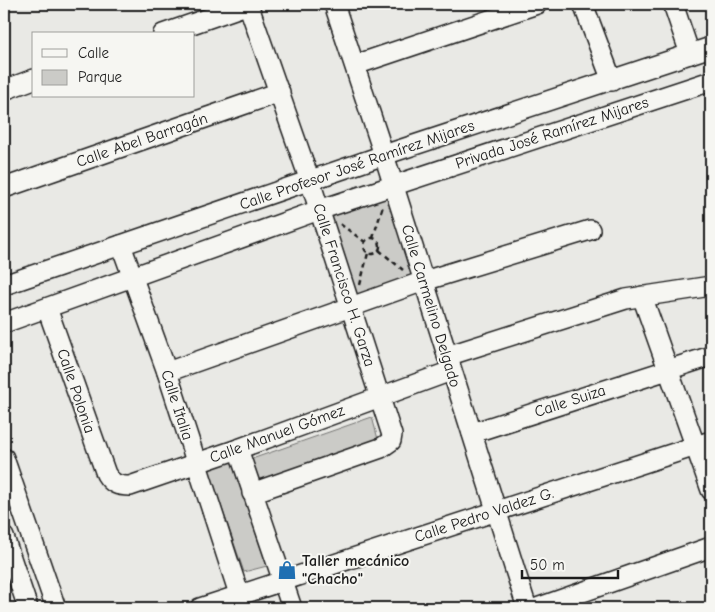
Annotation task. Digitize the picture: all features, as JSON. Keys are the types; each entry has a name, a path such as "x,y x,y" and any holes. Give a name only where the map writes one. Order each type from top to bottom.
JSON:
{"street":[{"path":"169,32 248,4"},
{"name":"Calle Francisco H. Garza","path":"248,4 280,92 319,210 355,298 392,435 391,441 381,448 252,493"},
{"name":"Calle Carmelino Delgado","path":"334,4 393,184 416,277 449,363 498,511 527,608"},
{"path":"355,64 537,4"},
{"path":"583,4 612,81"},
{"path":"673,4 690,54"},
{"name":"Calle Profesor José Ramírez Mijares","path":"4,285 711,47"},
{"path":"4,90 32,80"},
{"name":"Privada José Ramírez Mijares","path":"393,184 711,80"},
{"name":"Calle Abel Barragán","path":"4,188 280,92"},
{"name":"Calle Profesor José Ramírez Mijares","path":"4,323 393,184"},
{"path":"167,372 355,298 416,277 590,230"},
{"name":"Calle Italia","path":"120,245 167,372 239,594"},
{"name":"Calle Manuel Gómez","path":"106,474 111,482 120,486 130,486 238,450 381,396 449,363 626,299 711,286"},
{"path":"642,296 668,370 704,443 711,490"},
{"name":"Calle Polonia","path":"47,308 106,474"},
{"name":"Calle Suiza","path":"472,432 711,356"},
{"name":"Calle Pedro Valdez G.","path":"200,608 704,443"},
{"path":"238,450 292,608"},
{"path":"4,458 56,608"},
{"path":"4,537 28,608"},
{"path":"537,608 711,546"},
{"path":"19,581 44,574"}],"path":[{"path":"373,238 383,205"},
{"path":"336,222 365,242"},
{"path":"373,238 380,242 379,250 375,254 368,253 364,248 365,242 373,238"},
{"path":"379,250 416,277"},
{"path":"355,298 368,253"}],"green space":[{"path":"387,193 418,282 354,303 325,215"},
{"path":"372,417 379,443 255,484 249,460"},
{"path":"231,460 267,566 244,572 208,468"}],"place":[{"name":"Taller mecánico \"Chacho\"","path":"287,570"}]}
